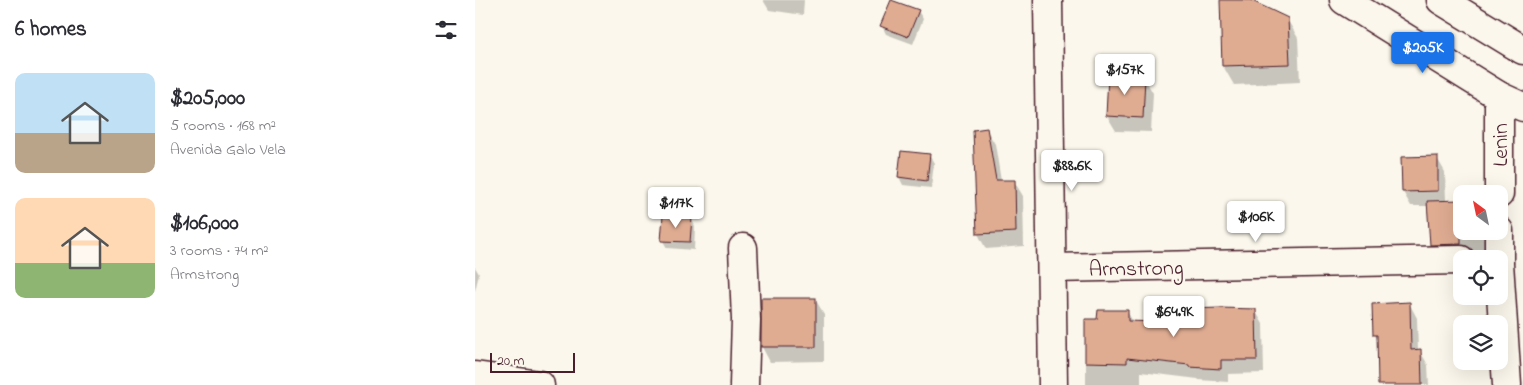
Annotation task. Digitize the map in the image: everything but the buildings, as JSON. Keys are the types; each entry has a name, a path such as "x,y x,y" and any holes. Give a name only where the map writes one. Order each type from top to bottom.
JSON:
{"street":[{"path":"1048,0 1053,385"},
{"path":"1344,0 1499,96 1523,107"},
{"path":"1441,0 1523,50"},
{"name":"Lenin","path":"1499,96 1499,185"},
{"path":"743,248 744,385"},
{"name":"Armstrong","path":"1052,268 1453,260"},
{"path":"1502,305 1507,385"},
{"path":"475,376 540,385"}]}
